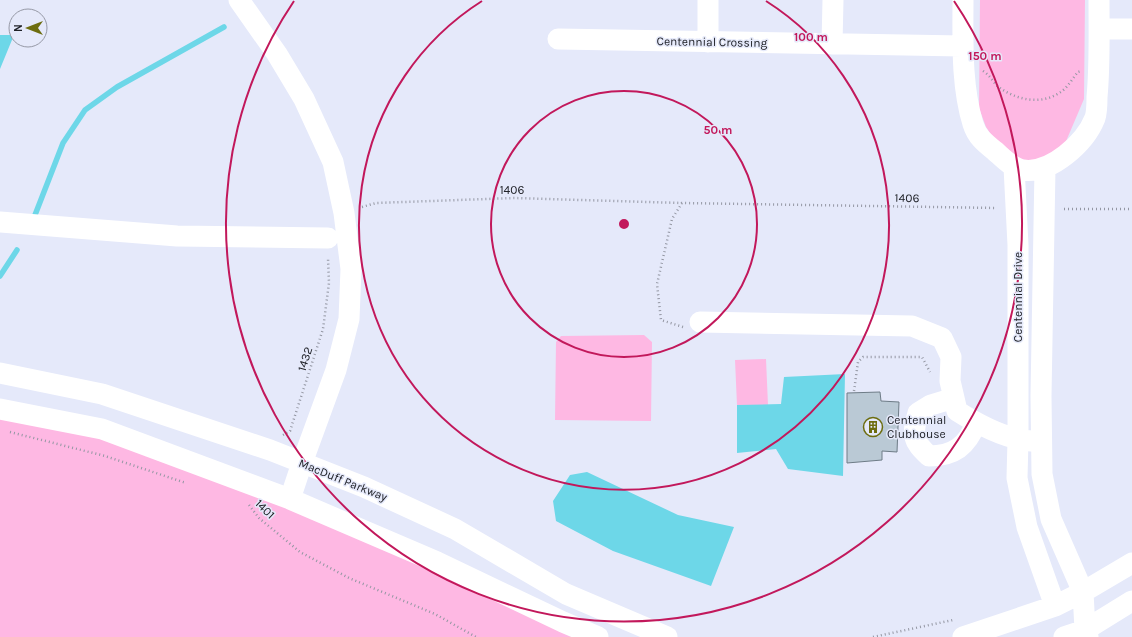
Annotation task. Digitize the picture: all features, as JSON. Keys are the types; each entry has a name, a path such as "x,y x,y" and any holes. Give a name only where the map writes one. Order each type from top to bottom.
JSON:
{"street":[{"path":"239,0 277,54 304,99 333,162 343,211 351,269 349,319 336,370 290,499"},
{"path":"708,0 708,42"},
{"path":"832,44 833,0"},
{"path":"964,0 962,46 973,124 980,139 1014,167 1022,170 1045,168 1071,152 1089,129 1096,117 1099,0"},
{"path":"1099,29 1132,29"},
{"name":"Centennial Crossing","path":"558,39 962,46"},
{"name":"Centennial Drive","path":"1014,167 1017,208 1018,440 1016,478 1027,527 1055,606"},
{"name":"Centennial Drive","path":"1045,168 1041,396 1042,474 1051,519 1083,592"},
{"path":"0,222 176,236 328,238"},
{"path":"700,322 912,326 942,338 951,357 950,380 957,411 976,423 1018,440 1042,442"},
{"name":"MacDuff Parkway","path":"0,373 102,394 270,450 364,487 455,529 566,594 667,637"},
{"path":"954,398 931,405 918,413 914,430 916,445 929,456 943,456 959,448 970,436 976,423"},
{"path":"0,409 102,429 254,496 290,499 430,559 561,630 598,637"},
{"path":"963,637 1055,606 1083,592 1132,563"},
{"path":"1083,592 1086,633"},
{"path":"561,630 566,594"},
{"path":"1064,637 1086,633 1132,602"},
{"path":"1055,606 1086,633"}],"path":[{"path":"965,70 983,71 991,76 999,87 1014,97 1030,100 1046,99 1060,93 1078,72 1098,71"},
{"name":"1406","path":"343,211 376,204 514,198 682,204 1017,208"},
{"path":"682,204 672,219 657,284 661,320 681,328 700,322"},
{"path":"1044,209 1132,209"},
{"name":"1432","path":"270,450 275,439 290,431 323,329 328,283 328,238"},
{"path":"8,432 105,456 193,485"},
{"name":"1401","path":"243,503 254,496 259,518 300,552 349,578 435,614 476,637"}],"shaded area":[{"path":"980,0 1085,0 1084,99 1064,146 1034,163 1003,153 986,127 979,108"},
{"path":"644,335 652,342 651,421 555,420 556,342 561,336"},
{"path":"766,359 768,405 737,405 735,360"},
{"path":"0,409 102,429 589,637 0,637"}],"water":[{"path":"0,35 8,35 9,48 0,69"},
{"path":"845,374 843,476 788,469 776,449 737,453 737,405 781,404 784,377"},
{"path":"587,472 678,515 734,527 711,586 613,551 556,521 553,501 570,475"}],"building":[{"name":"Centennial Clubhouse","path":"880,392 881,401 899,402 897,452 882,451 882,460 847,463 847,393"}],"waterway":[{"path":"35,215 63,143 85,110 117,87 224,27"},
{"path":"0,276 17,250"}],"place":[{"name":"Centennial Clubhouse","path":"873,427"}]}
